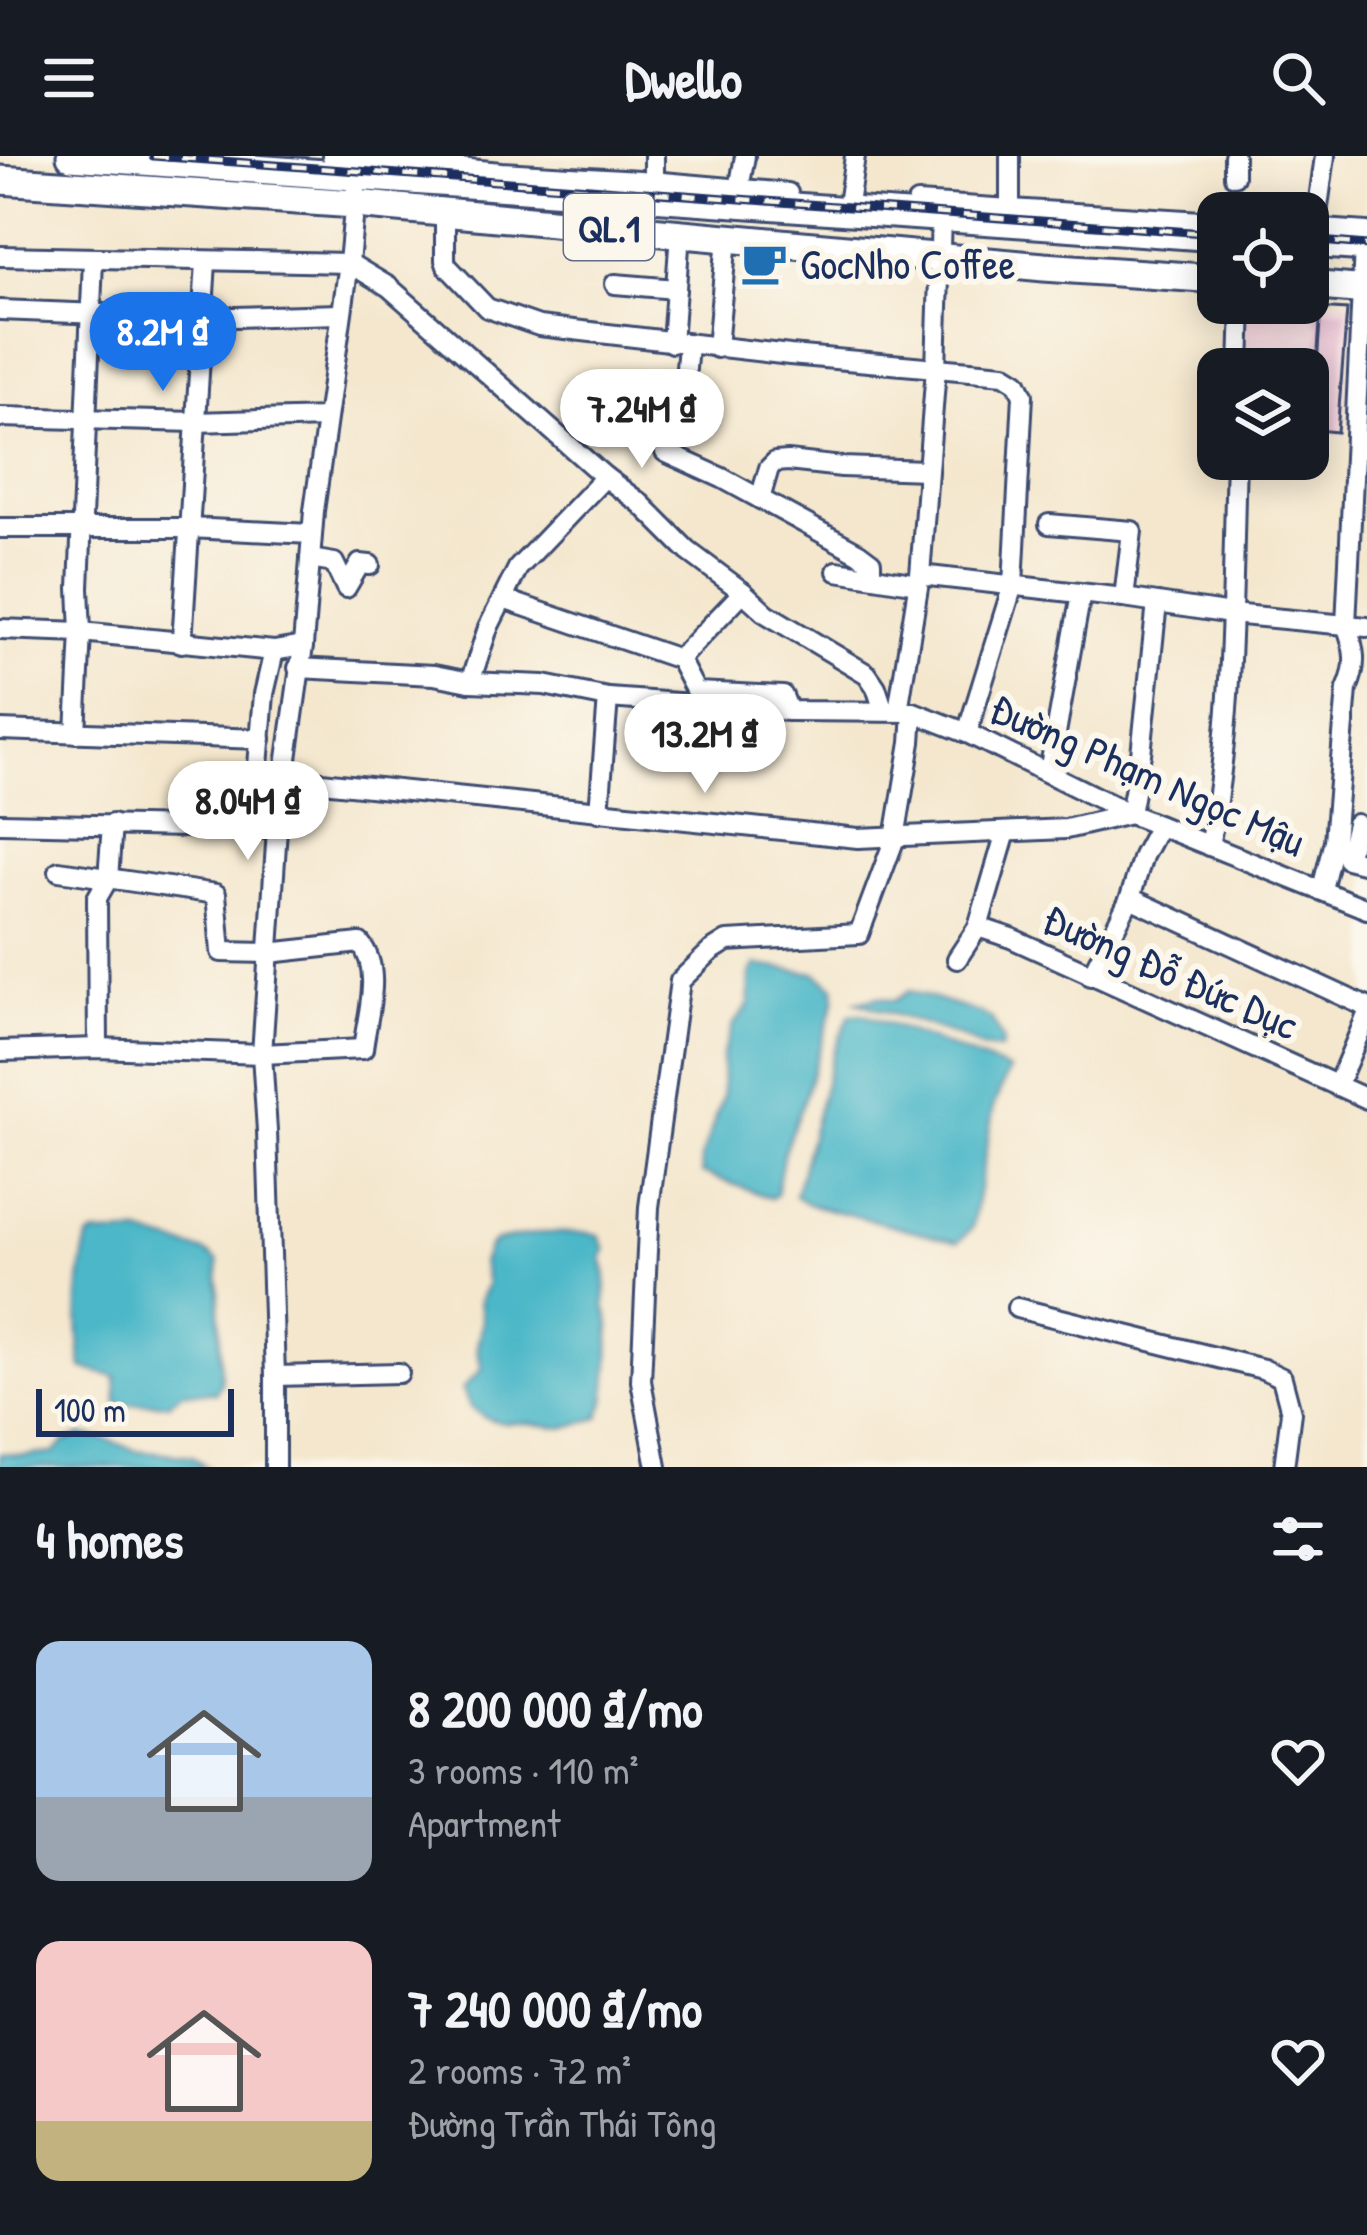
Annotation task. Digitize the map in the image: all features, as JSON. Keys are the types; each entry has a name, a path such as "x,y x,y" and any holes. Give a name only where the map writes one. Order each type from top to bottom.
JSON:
{"highway":[{"name":"QL.1","path":"71,156 1197,235"},
{"name":"QL.1","path":"0,180 358,173 445,212 1197,277"},
{"path":"1329,236 1366,242"},
{"path":"1329,286 1364,289"}],"street":[{"path":"332,156 358,173 531,165 739,189 1197,220"},
{"path":"614,178 615,156"},
{"path":"654,156 654,181"},
{"path":"739,189 746,156"},
{"path":"849,198 855,156"},
{"path":"1010,156 1010,207"},
{"path":"1317,192 1324,156"},
{"path":"274,1467 275,1376 262,1054 277,829 358,173"},
{"path":"445,212 447,266 487,308 538,326 1004,374 1017,382 1023,395 1013,585 968,733"},
{"path":"657,1467 641,1381 648,1229 680,981 727,941 859,934 895,838 898,711 919,580 936,368 941,217"},
{"path":"680,233 676,289 684,392 665,452 868,558 871,576"},
{"path":"717,348 727,238"},
{"path":"1366,242 1346,625 1356,650 1347,689 1353,823 1347,859 1367,864"},
{"path":"0,256 349,263 388,286 640,503 688,551 767,614 866,674 898,711"},
{"path":"76,733 93,260"},
{"path":"182,644 206,262"},
{"path":"615,284 676,289"},
{"path":"0,310 200,318 340,314"},
{"path":"0,417 196,422 326,418"},
{"path":"760,499 775,462 926,470"},
{"path":"470,682 488,628 518,568 605,477"},
{"path":"1209,846 1220,791 1235,480"},
{"path":"1049,524 1132,531 1124,598"},
{"path":"0,529 189,528 311,534"},
{"path":"310,559 334,563 346,588 360,564 370,565"},
{"path":"838,572 1013,585 1367,627"},
{"path":"679,659 743,592"},
{"path":"1048,772 1081,594"},
{"path":"503,599 679,659 696,692 783,696 789,711"},
{"path":"283,778 858,838 1066,829 1130,814 1157,603"},
{"path":"0,628 274,651 303,646"},
{"path":"253,826 264,694 274,651"},
{"path":"298,668 434,675 608,698 789,711 898,711"},
{"path":"598,812 608,698"},
{"name":"Đường Phạm Ngọc Mậu","path":"898,711 968,733 1130,814 1367,909"},
{"path":"0,730 261,740"},
{"path":"0,823 277,829"},
{"path":"1322,889 1334,841 1353,823"},
{"path":"98,1048 96,921 98,898 108,879 112,824"},
{"path":"1091,976 1159,826"},
{"path":"979,927 1006,832"},
{"path":"0,1051 98,1048 262,1054 363,1049 373,970 370,955 360,943 269,953 221,952 216,894 59,871"},
{"path":"1130,898 1367,1011 1337,1086"},
{"name":"Đường Đỗ Đức Dục","path":"957,959 979,927 1367,1099"},
{"path":"1017,1308 1282,1378 1291,1412 1284,1467"},
{"path":"275,1376 399,1373"}],"shaded area":[{"path":"1329,301 1353,302 1345,433 1329,432 1329,348 1243,348 1245,324 1329,324"}],"water":[{"path":"756,965 816,973 834,987 835,999 784,1151 776,1195 771,1198 702,1173 701,1159 723,1096 722,1055 733,1025 749,1005 750,975"},
{"path":"909,991 983,1014 992,1020 1003,1042 1000,1050 981,1048 857,1002 879,997 894,1001"},
{"path":"862,1014 1009,1070 994,1105 972,1228 958,1242 808,1204 795,1196 833,1052 850,1015"},
{"path":"541,1233 599,1235 606,1250 602,1258 610,1324 605,1402 599,1418 563,1428 485,1418 470,1407 462,1389 482,1369 477,1347 482,1322 479,1301 487,1283 482,1263 488,1248 496,1241"},
{"path":"141,1234 205,1252 218,1261 221,1383 216,1392 183,1392 168,1403 117,1404 116,1377 82,1368 79,1303 88,1239"},
{"path":"81,1435 135,1450 192,1456 207,1467 0,1467 0,1453 54,1453 65,1441"}],"building":[{"path":"1329,309 1347,310 1337,432 1329,431 1329,348 1318,348 1320,324 1329,324"}],"railway":[{"path":"153,156 1197,232"},
{"path":"1329,242 1367,245"}],"place":[{"name":"GocNho Coffee","path":"764,263"}]}
